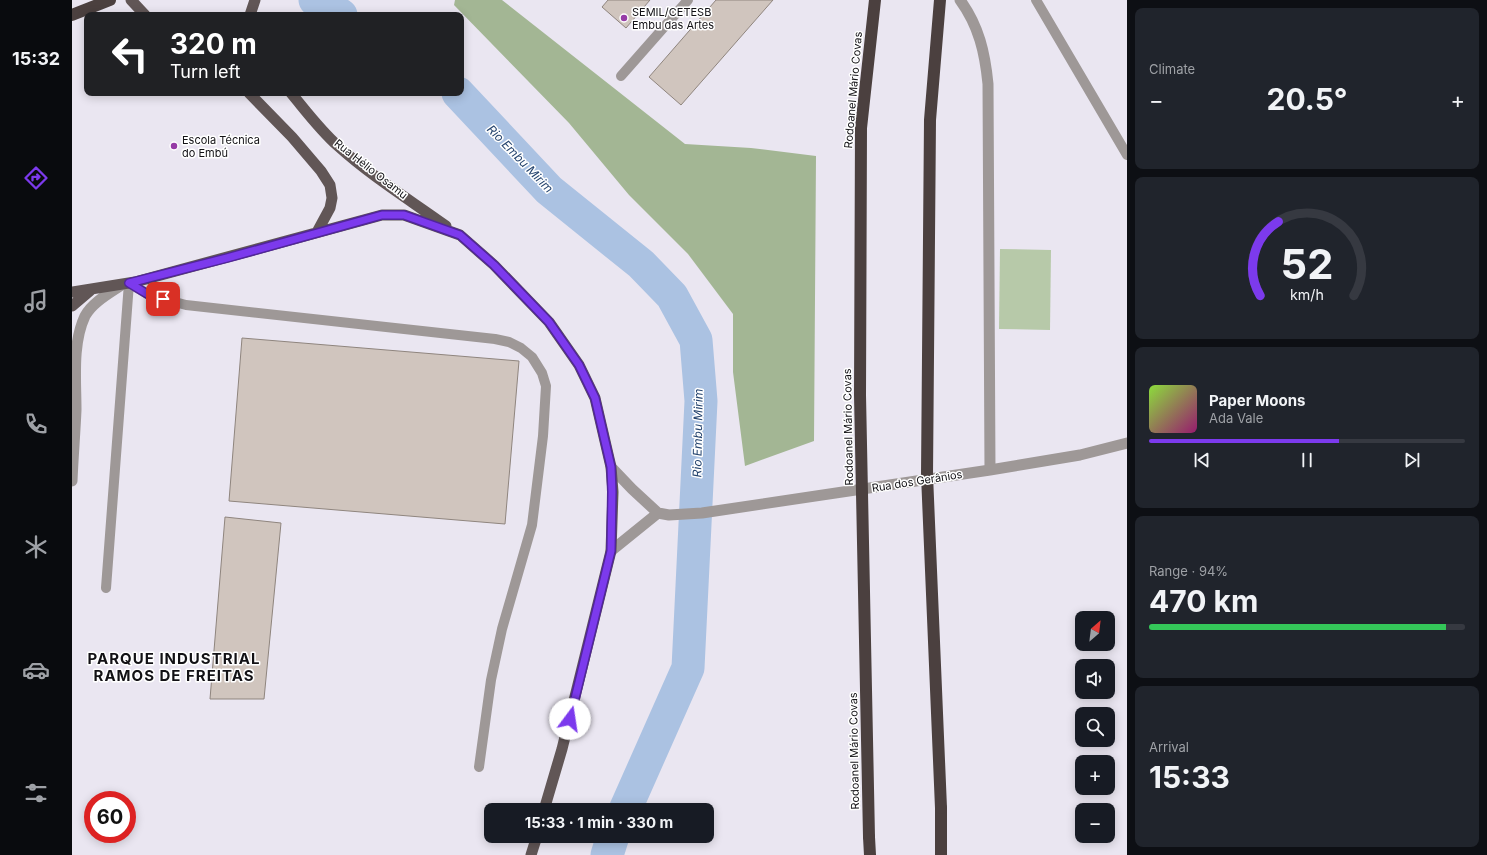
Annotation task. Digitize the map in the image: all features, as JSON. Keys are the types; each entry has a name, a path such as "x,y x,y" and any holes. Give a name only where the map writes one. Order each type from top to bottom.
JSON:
{"highway":[{"path":"72,15 110,0"},
{"name":"Rodoanel Mário Covas","path":"870,855 860,395 861,128 874,0"},
{"path":"940,0 930,120 927,475 941,855"}],"main road":[{"path":"131,0 143,12"},
{"path":"251,12 256,0"},
{"path":"252,96 292,137 321,171 330,185 332,198 330,208 317,232"},
{"name":"Rua Hélio Osamu","path":"294,96 338,146 376,176 460,235 494,265 549,322 579,365 595,398 611,467 611,551 562,749 546,803"},
{"path":"72,292 124,284 227,258 382,215 404,215 460,235"},
{"path":"72,306 93,289"},
{"path":"531,855 535,843"}],"street":[{"path":"960,0 980,38 986,60 988,84 990,470"},
{"path":"72,481 76,411 76,343 80,327 86,315 96,304 124,284"},
{"name":"Rua dos Gerânios","path":"663,514 702,513 990,470 1080,455 1127,443"},
{"path":"611,467 632,489 663,514 611,551"}],"lane":[{"path":"621,76 688,0"},
{"path":"1036,0 1127,155"},
{"path":"106,588 124,284 149,295 186,305 495,339 509,342 521,348 532,357 542,373 546,386 543,436 533,518 502,629 491,680 479,767"}],"green space":[{"path":"455,0 502,0 685,144 751,148 816,156 814,441 745,466 733,372 733,314 688,254 629,195 569,123 464,15 464,12 461,12 454,5"},
{"path":"1000,249 1051,250 1050,330 999,329"}],"building":[{"name":"SEMIL/CETESB Embu das Artes","path":"608,0 650,0 626,28 602,7"},
{"path":"716,0 773,0 681,105 649,77"},
{"path":"242,338 519,361 505,524 229,501"},
{"path":"225,517 281,523 264,699 210,699"}],"waterway":[{"name":"Rio Embu Mirim","path":"315,0 336,12"},
{"name":"Rio Embu Mirim","path":"461,96 549,190 641,264 672,296 696,340 701,401 688,668 628,803"},
{"name":"Rio Embu Mirim","path":"607,855 611,843"}],"place":[{"name":"SEMIL/CETESB Embu das Artes","path":"624,18"},
{"name":"Escola Técnica do Embú","path":"174,146"}],"district":[{"name":"PARQUE INDUSTRIAL RAMOS DE FREITAS","path":"174,668"}],"route":[{"path":"163,299 149,295 129,283 227,258 382,215 404,215 460,235 494,265 549,322 579,365 595,398 611,467 611,551 570,719"}]}
